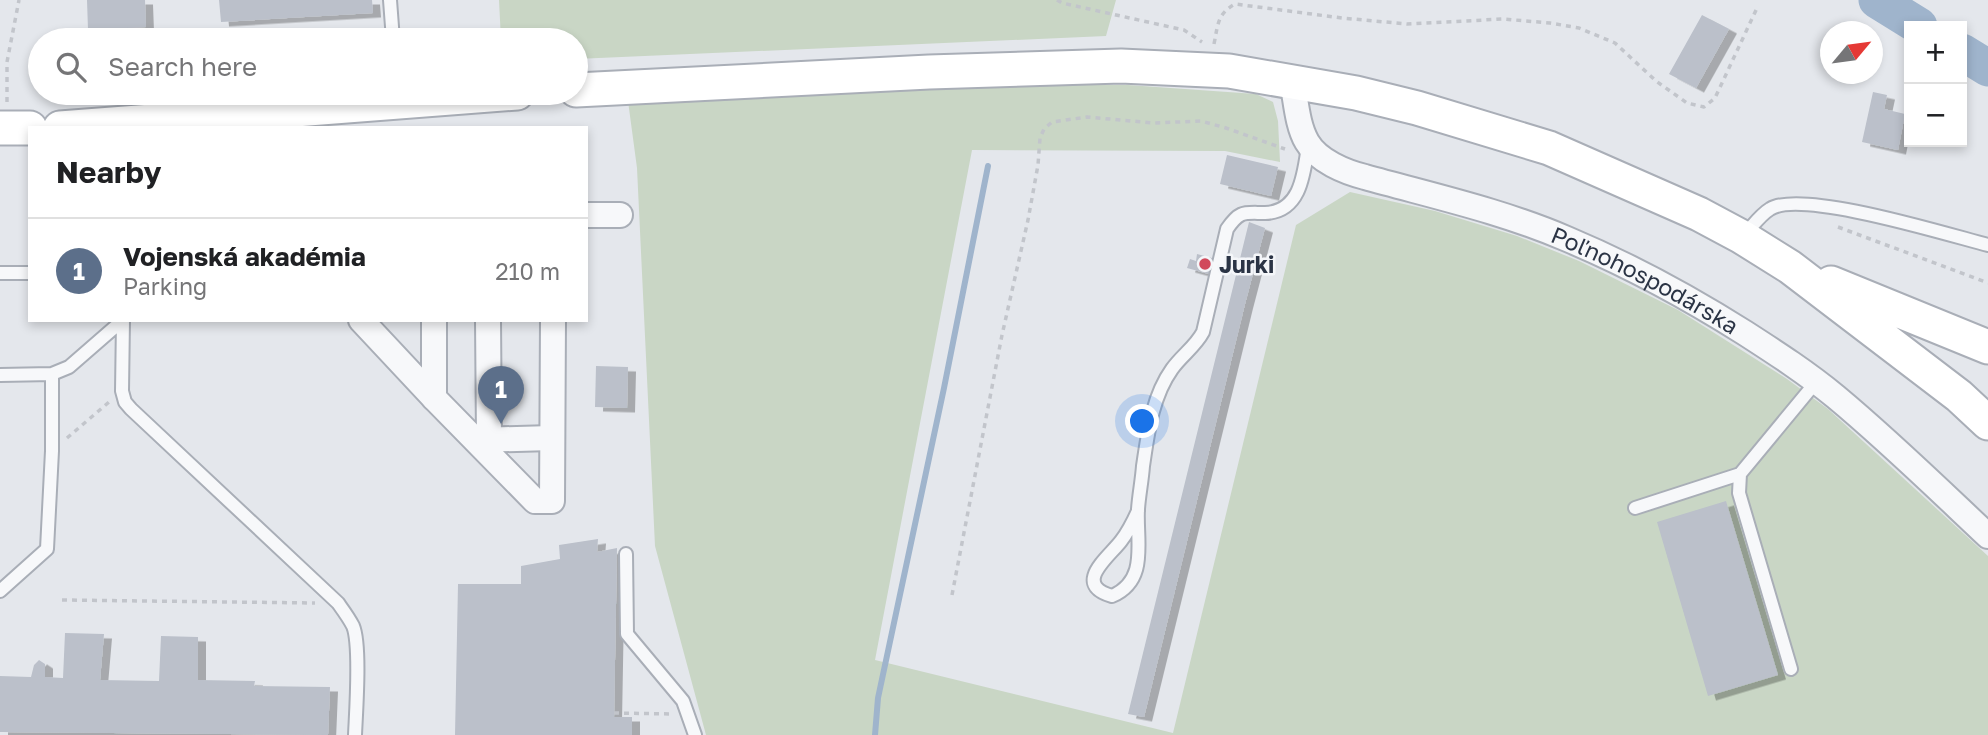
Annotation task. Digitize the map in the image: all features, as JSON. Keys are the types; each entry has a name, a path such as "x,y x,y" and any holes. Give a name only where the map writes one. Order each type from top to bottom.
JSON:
{"main road":[{"path":"588,89 1121,66 1210,59 1292,81 1356,93 1417,108 1549,148 1653,193 1742,237 1790,267 1959,396 1988,423"},
{"path":"124,126 295,119 361,105"},
{"path":"1790,267 1988,347"}],"street":[{"path":"1292,81 1308,151"},
{"name":"Poľnohospodárska","path":"1308,151 1340,169 1362,177 1474,206 1566,238 1659,282 1708,310 1816,382 1902,456 1988,537"},
{"path":"588,215 620,215"},
{"path":"434,322 434,398"},
{"path":"483,440 488,322"},
{"path":"370,325 434,398 483,440 535,501 552,501 553,322"},
{"path":"483,440 552,438"}],"lane":[{"path":"390,0 392,28"},
{"path":"1138,511 1129,530 1096,568 1096,586 1103,593 1112,596 1121,592 1130,584 1136,570 1138,511 1149,423 1157,396 1171,370 1197,344 1203,332 1227,229 1234,219 1243,213 1266,213 1291,203 1299,192 1308,151"},
{"path":"1742,237 1770,208 1814,205 1870,215 1988,245"},
{"path":"0,273 28,272"},
{"path":"0,375 52,374 69,367 121,322"},
{"path":"123,322 122,391 131,409 338,603 354,628 355,735"},
{"path":"0,592 47,549 52,450 52,374"},
{"path":"1635,508 1740,474 1816,382"},
{"path":"1740,474 1739,493 1791,669"},
{"path":"626,554 627,634 683,701 695,735"}],"path":[{"path":"13,128 6,95 6,62 19,0"},
{"path":"1057,0 1184,30 1210,59"},
{"path":"1210,59 1220,18 1224,9 1234,4 1342,19 1407,24 1503,19 1550,23 1579,28 1615,43 1656,81 1687,103 1704,107 1714,98 1757,8"},
{"path":"952,595 1044,128 1052,122 1087,117 1154,123 1201,121 1308,151"},
{"path":"1814,205 1822,218 1838,227 1988,284"},
{"path":"52,450 122,391"},
{"path":"62,600 338,603"},
{"path":"614,713 689,715"}],"green space":[{"path":"499,0 1116,0 1106,36 588,58 588,28 500,28"},
{"path":"1056,85 1128,85 1256,94 1273,102 1278,121 1280,162 1225,151 972,150 875,660 1173,733 1296,225 1350,192 1435,211 1517,236 1579,261 1678,310 1787,379 1828,409 1988,556 1988,735 706,735 655,546 637,168 628,101"}],"building":[{"path":"87,0 145,0 146,27 88,28"},
{"path":"219,0 372,0 373,13 221,22"},
{"path":"1702,15 1729,29 1696,88 1669,74"},
{"path":"1873,92 1887,95 1884,109 1904,114 1898,150 1862,142"},
{"path":"1227,155 1278,167 1271,196 1220,184"},
{"path":"1249,222 1265,228 1144,717 1128,714"},
{"path":"1197,254 1212,258 1209,274 1187,268 1190,259 1196,261"},
{"path":"596,366 628,367 627,408 595,407"},
{"path":"1726,501 1778,675 1708,696 1657,522"},
{"path":"598,539 597,552 617,548 614,717 632,717 632,735 455,735 458,584 521,584 521,566 560,559 559,545"},
{"path":"65,633 104,634 100,680 159,681 161,636 198,637 198,680 255,681 254,686 330,687 328,735 0,732 0,676 31,677 34,665 39,660 45,664 45,677 63,678"}],"waterway":[{"path":"1877,0 1911,21"},
{"path":"1967,55 1988,68"},
{"path":"875,735 878,698 988,166"}],"place":[{"name":"Jurki","path":"1205,264"},
{"name":"Vojenská akadémia","path":"501,424"}]}
